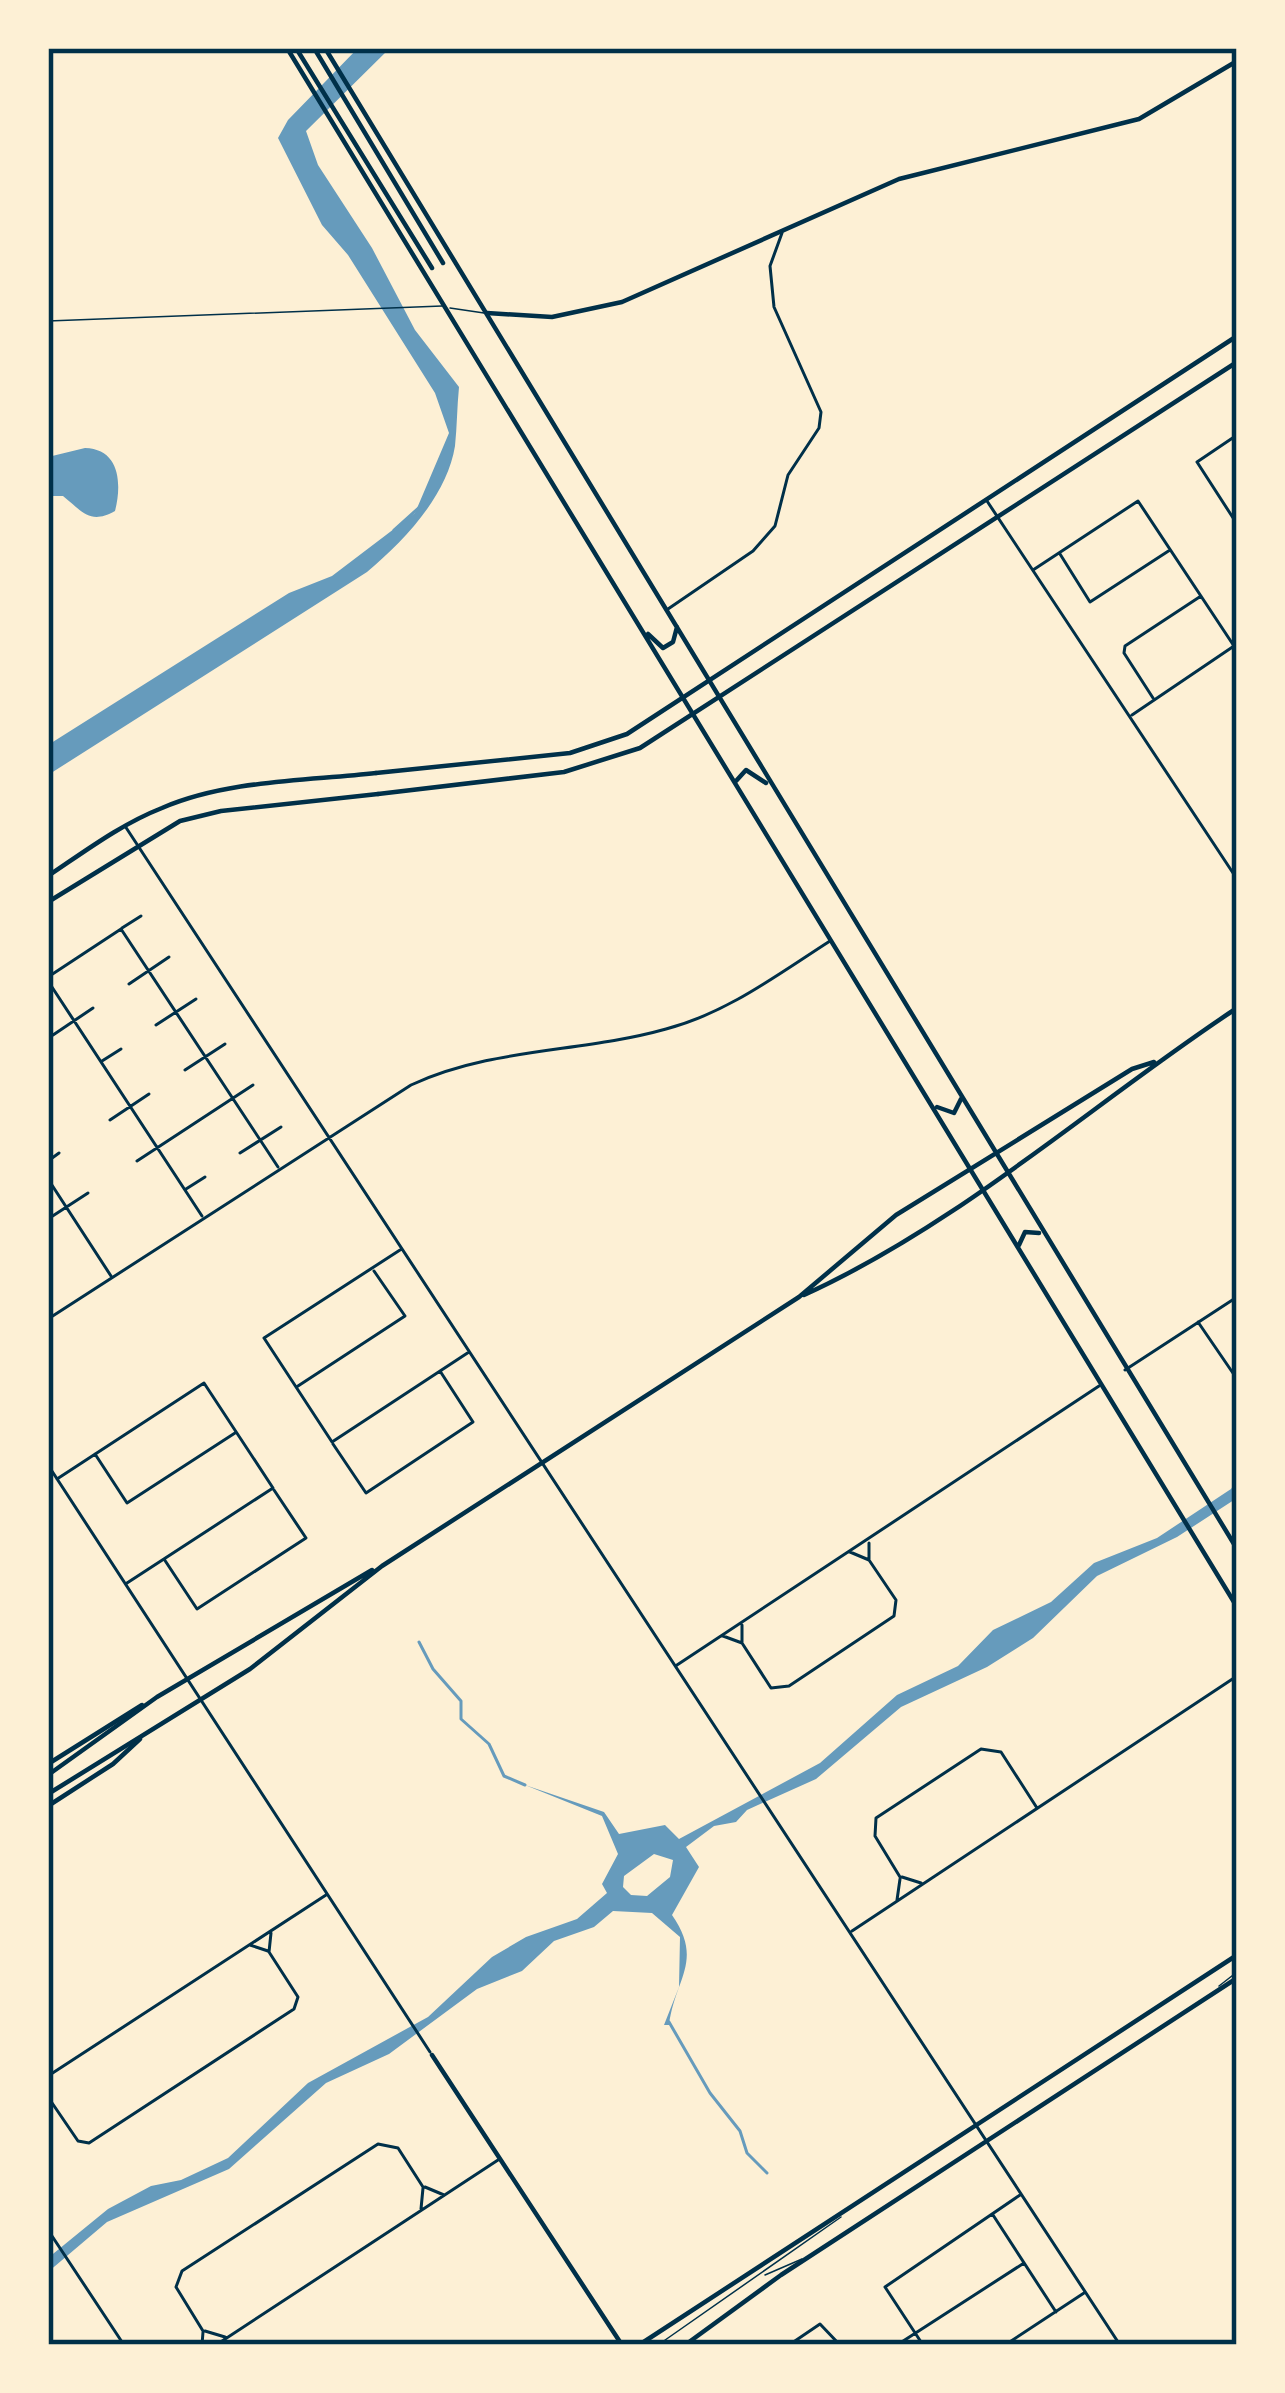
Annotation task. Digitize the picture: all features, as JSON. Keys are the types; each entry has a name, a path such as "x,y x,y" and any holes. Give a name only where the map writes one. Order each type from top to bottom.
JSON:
{"main road":[{"path":"292,48 313,72 432,268"},
{"path":"292,48 306,82 440,306 1237,1607"},
{"path":"314,48 443,263"},
{"path":"327,50 1237,1549"},
{"path":"488,313 590,313 898,179 1139,119 1237,61"},
{"path":"48,876 125,826 176,802 216,791 570,753 627,734 711,684 1237,336"},
{"path":"48,902 180,821 221,811 589,766 621,757 694,717 1237,362"},
{"path":"633,615 663,648 673,642 677,626"},
{"path":"736,786 737,774 746,770 775,791"},
{"path":"48,1794 280,1649 382,1566 799,1298 876,1258 1105,1107 1154,1063 1237,1008"},
{"path":"799,1298 896,1215 969,1166 1132,1069 1154,1063"},
{"path":"929,1099 941,1111 954,1113 962,1105 960,1093"},
{"path":"1020,1252 1024,1232 1044,1236"},
{"path":"48,1764 347,1581 382,1566"},
{"path":"48,1775 158,1697"},
{"path":"48,1806 113,1764 153,1727"},
{"path":"639,2345 1237,1955"},
{"path":"685,2345 813,2254 1237,1975"},
{"path":"432,2055 622,2345"}],"street":[{"path":"667,610 753,550 775,526 788,476 820,428 821,412 770,284 783,230"},
{"path":"1237,435 1197,462 1237,524"},
{"path":"987,501 1236,876"},
{"path":"1033,570 1138,501 1234,646 1130,716"},
{"path":"1229,512 1237,506"},
{"path":"1059,553 1090,602 1170,550"},
{"path":"1154,700 1124,653 1125,646 1201,596"},
{"path":"125,826 1120,2345"},
{"path":"141,916 48,979 203,1218"},
{"path":"121,928 279,1168"},
{"path":"48,1319 395,1093 462,1065 687,1023 738,1000 831,940"},
{"path":"129,984 169,957"},
{"path":"156,1025 196,998"},
{"path":"53,1035 93,1007"},
{"path":"185,1070 224,1044"},
{"path":"101,1062 121,1049"},
{"path":"137,1161 253,1085"},
{"path":"110,1120 149,1094"},
{"path":"240,1154 281,1127"},
{"path":"48,1161 59,1154"},
{"path":"184,1190 205,1177"},
{"path":"48,1179 112,1277"},
{"path":"48,1219 88,1193"},
{"path":"402,1249 264,1338 366,1493 473,1422 440,1371"},
{"path":"296,1387 405,1316 372,1268"},
{"path":"1125,1370 1237,1297"},
{"path":"1198,1322 1237,1379"},
{"path":"332,1442 470,1352"},
{"path":"57,1479 204,1383 306,1538 197,1609 164,1559"},
{"path":"675,1666 1101,1385"},
{"path":"95,1454 127,1503 237,1432"},
{"path":"48,1465 432,2055"},
{"path":"125,1584 273,1488"},
{"path":"742,1622 742,1643 771,1688 789,1686 896,1612 896,1600 869,1560 868,1538"},
{"path":"848,1552 869,1560"},
{"path":"722,1635 742,1643"},
{"path":"850,1932 1237,1676"},
{"path":"896,1901 900,1876 874,1832 876,1818 981,1749 1001,1752 1037,1809"},
{"path":"900,1876 923,1884"},
{"path":"271,1931 269,1952 298,2001 254,2036 89,2144 78,2140 48,2097 49,2076 327,1894"},
{"path":"250,1945 269,1952"},
{"path":"202,2345 203,2331 176,2288 182,2271 378,2144 398,2148 423,2187 422,2210"},
{"path":"216,2345 500,2159"},
{"path":"423,2187 445,2195"},
{"path":"923,2345 885,2287 1022,2194"},
{"path":"992,2213 1056,2312"},
{"path":"48,2230 124,2345"},
{"path":"897,2345 1024,2264"},
{"path":"1005,2345 1086,2292"},
{"path":"789,2345 820,2324 840,2345"},
{"path":"203,2331 227,2338"}],"lane":[{"path":"48,321 440,306 488,313"},
{"path":"658,2345 841,2217"},
{"path":"761,2277 813,2254"}],"water":[{"path":"358,48 390,48 306,131 318,165 372,248 415,330 459,387 455,446 443,482 409,532 367,572 48,775 48,745 289,593 332,576 415,513 449,433 435,393 348,255 322,225 278,138 288,120"},
{"path":"85,448 105,454 118,479 115,511 99,517 63,496 48,496 48,457"},
{"path":"1237,1479 1237,1498 1177,1537 1097,1576 1033,1638 987,1667 901,1707 816,1779 747,1810 736,1822 714,1826 686,1847 699,1867 672,1915 686,1945 687,1958 669,2025 664,2025 679,1987 680,1937 652,1913 613,1911 594,1927 554,1941 522,1971 477,1989 389,2054 326,2083 229,2169 107,2222 48,2272 48,2258 108,2209 151,2186 181,2180 228,2158 308,2083 428,2017 492,1957 526,1937 577,1919 607,1893 602,1884 618,1854 602,1816 525,1785 604,1812 619,1834 665,1825 679,1839 820,1763 897,1695 958,1666 993,1630 1051,1602 1094,1563 1157,1538 1231,1489","holes":["654,1854 673,1860 670,1877 647,1896 631,1895 623,1887 624,1876"]}],"waterway":[{"path":"394,530 423,504"},
{"path":"419,1642 433,1669 461,1701 461,1719 489,1744 504,1776 525,1785"},
{"path":"669,2022 710,2093 740,2131 747,2153 767,2173"}]}
